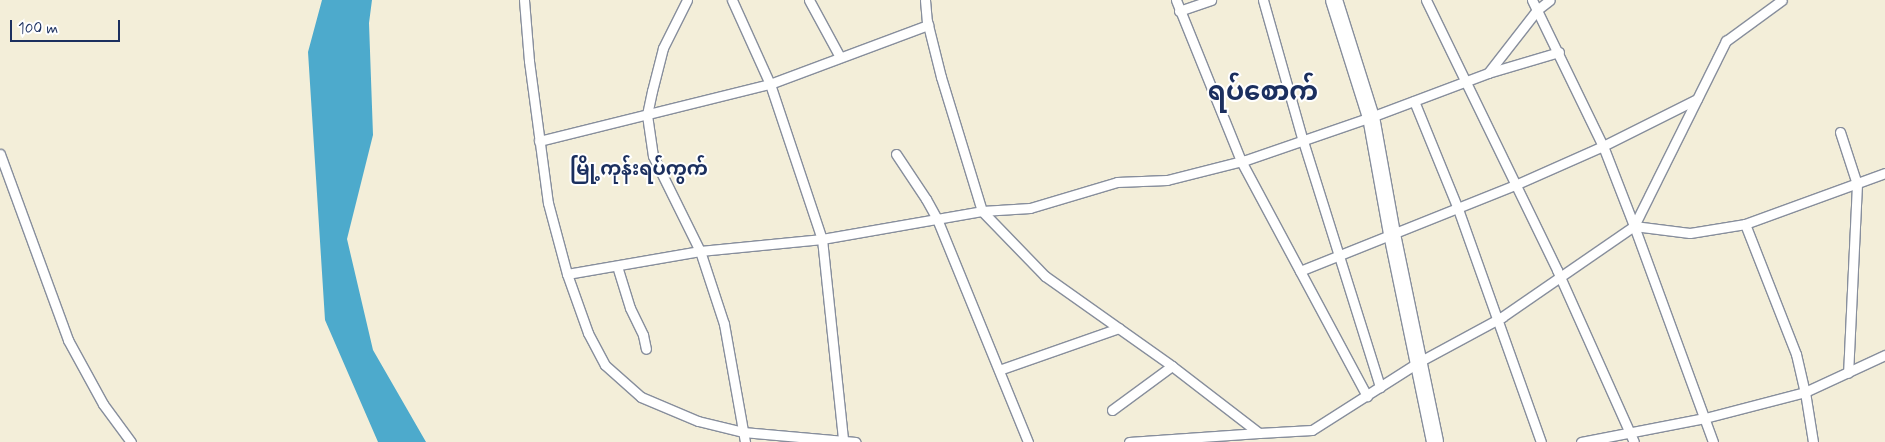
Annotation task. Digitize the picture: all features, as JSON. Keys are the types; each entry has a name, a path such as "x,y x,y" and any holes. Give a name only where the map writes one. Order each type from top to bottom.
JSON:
{"highway":[{"path":"1334,0 1371,117 1392,234 1434,442"}],"street":[{"path":"524,0 529,61 548,203 568,274 588,333 606,365 642,397 698,422 744,432 856,442"},
{"path":"687,0 663,48 647,115 653,156 700,251 724,324 745,442"},
{"path":"732,0 770,84 822,238 838,441"},
{"path":"809,0 840,57"},
{"path":"925,0 928,25 940,77 982,211 1045,276 1172,366 1259,434"},
{"path":"1176,0 1241,161 1367,396"},
{"path":"1179,11 1211,0"},
{"path":"1263,0 1302,141 1380,387"},
{"path":"1426,0 1560,277 1634,442"},
{"path":"1532,0 1559,52 1603,146 1713,442"},
{"path":"1488,73 1537,10 1550,0"},
{"path":"1129,442 1312,430 1418,363 1498,320 1634,226 1726,41 1782,0"},
{"path":"539,141 770,84 928,25"},
{"path":"568,274 700,251 822,238 982,211 1030,208 1117,182 1167,180 1241,161 1371,117 1488,73 1559,52"},
{"path":"1300,271 1338,254 1516,185 1603,146 1697,99"},
{"path":"1414,101 1458,209 1541,442"},
{"path":"1840,132 1857,184 1848,373"},
{"path":"0,154 68,340 103,404 131,442"},
{"path":"896,154 937,218 1028,442"},
{"path":"1634,226 1690,233 1745,224 1885,173"},
{"path":"1745,224 1796,354 1806,392 1813,442"},
{"path":"617,266 630,308 643,335 646,348"},
{"path":"999,370 1119,328"},
{"path":"1581,442 1704,418 1806,392 1885,356"},
{"path":"1112,410 1172,366"}],"water":[{"path":"322,0 372,0 369,23 373,135 347,239 373,350 426,442 378,442 325,320 308,52"}],"district":[{"name":"ရပ်စောက်","path":"1263,94"},
{"name":"မြို့ကုန်းရပ်ကွက်","path":"639,170"}]}
